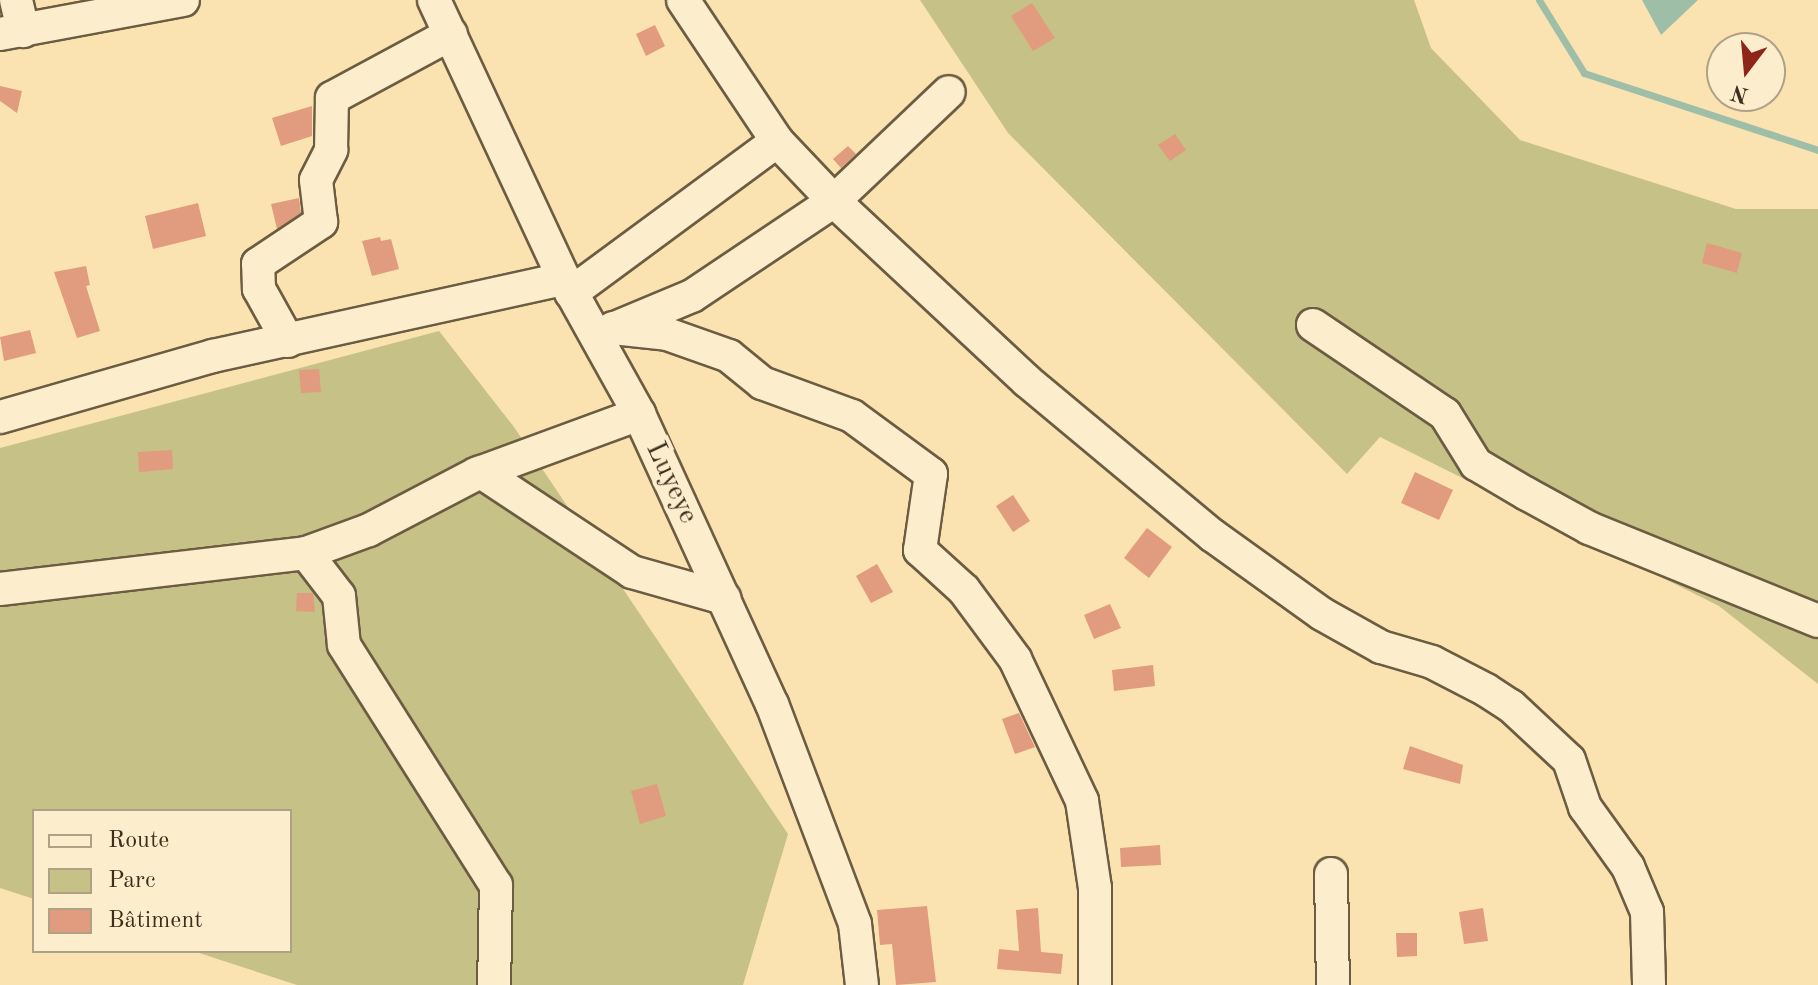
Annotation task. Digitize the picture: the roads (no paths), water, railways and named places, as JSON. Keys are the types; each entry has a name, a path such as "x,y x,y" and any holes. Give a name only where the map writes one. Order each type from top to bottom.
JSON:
{"street":[{"path":"16,0 11,33 183,0"},
{"name":"Luyeye","path":"434,0 568,286 603,332 772,704 855,924 862,985"},
{"path":"683,0 777,141 834,201 1027,381 1212,535 1334,621 1381,647 1432,662 1511,706 1569,760 1585,807 1628,867 1647,912 1649,985"},
{"path":"288,341 259,289 258,264 321,222 316,180 331,150 332,98 451,34"},
{"path":"603,332 692,296 834,201 949,92"},
{"path":"0,417 213,356 568,286 777,141"},
{"path":"1313,325 1445,414 1476,464 1527,494 1589,528 1818,621"},
{"path":"603,332 667,334 729,356 762,383 852,416 931,474 920,550 964,590 1015,659 1082,801 1095,888 1095,985"},
{"path":"0,589 306,553 369,530 481,472 639,414"},
{"path":"481,472 632,572 724,598"},
{"path":"306,553 339,596 344,645 496,885 494,985"},
{"path":"1331,874 1333,985"}],"waterway":[{"path":"1539,0 1584,73 1818,150"}]}
